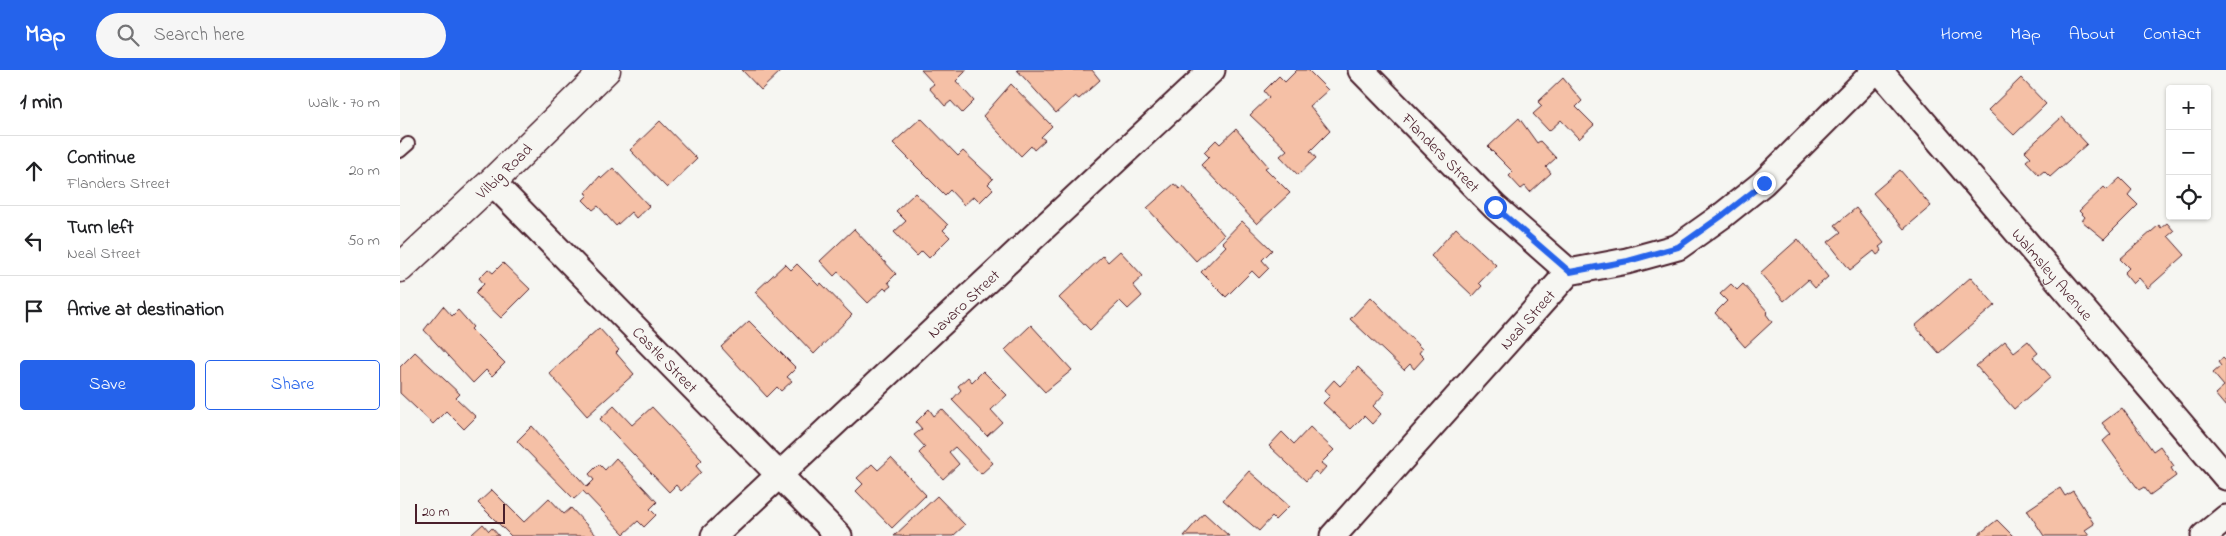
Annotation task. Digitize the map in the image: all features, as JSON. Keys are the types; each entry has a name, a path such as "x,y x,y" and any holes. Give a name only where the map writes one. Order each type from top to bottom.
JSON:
{"street":[{"name":"Vilbig Road","path":"400,268 492,182 606,70"},
{"name":"Navaro Street","path":"714,536 1212,70"},
{"name":"Flanders Street","path":"1361,70 1495,207 1570,272"},
{"path":"1570,272 1628,261 1678,247 1764,183 1877,70"},
{"name":"Walmsley Avenue","path":"1877,70 2226,477"},
{"name":"Castle Street","path":"492,182 839,536"},
{"name":"Neal Street","path":"1333,536 1570,272"},
{"path":"2204,536 2226,518"}],"building":[{"path":"742,70 782,70 761,90"},
{"path":"921,70 967,70 956,81 974,101 962,113 951,101 945,106 929,88 934,84"},
{"path":"1017,70 1092,70 1100,80 1079,99 1075,96 1056,113"},
{"path":"1297,70 1308,70 1328,90 1310,106 1330,131 1310,151 1316,158 1298,175 1280,156 1287,150 1250,115 1269,97 1264,91 1279,76 1285,82"},
{"path":"1563,78 1582,101 1576,107 1594,125 1579,139 1561,120 1549,131 1533,114 1542,106 1538,102"},
{"path":"2021,78 2046,104 2014,135 1988,110"},
{"path":"1011,84 1052,126 1041,137 1045,140 1034,150 1031,146 1021,156 983,116"},
{"path":"2062,117 2087,144 2050,177 2044,171 2039,175 2026,161 2031,157 2025,151"},
{"path":"921,118 958,156 963,151 993,179 988,184 993,189 980,202 974,196 964,205 950,190 945,195 893,143"},
{"path":"1519,118 1537,143 1540,141 1556,158 1546,167 1551,173 1530,192 1525,186 1521,189 1509,176 1513,172 1488,147"},
{"path":"660,121 697,159 667,188 630,150"},
{"path":"1236,129 1268,166 1265,168 1290,193 1257,224 1201,165 1209,157 1204,152 1216,140 1220,144"},
{"path":"613,168 649,206 636,218 631,212 616,226 598,206 593,210 583,200 588,195 585,193 600,176 602,178"},
{"path":"1900,170 1931,206 1904,229 1873,193"},
{"path":"2120,178 2132,190 2128,195 2138,205 2104,239 2082,221 2085,217 2079,211 2104,187 2107,190"},
{"path":"1174,184 1180,189 1183,186 1224,235 1196,261 1147,208"},
{"path":"915,193 948,225 943,230 950,237 929,258 922,251 917,256 894,232 906,221 896,211"},
{"path":"1856,208 1884,243 1879,247 1882,251 1877,255 1874,251 1850,270 1828,242 1841,232 1835,225"},
{"path":"1242,221 1272,250 1262,260 1269,268 1259,278 1252,271 1226,297 1201,272 1226,246 1222,242"},
{"path":"2167,223 2174,231 2168,236 2185,255 2148,288 2139,278 2133,284 2124,273 2129,268 2120,259 2159,225 2161,228"},
{"path":"1456,228 1496,265 1479,283 1482,286 1473,296 1431,256"},
{"path":"854,229 896,274 888,282 891,286 886,290 884,288 868,303 838,272 834,276 820,261"},
{"path":"1798,239 1828,277 1815,288 1808,280 1784,301 1760,273"},
{"path":"1120,251 1143,276 1133,285 1142,296 1128,309 1120,301 1090,330 1059,298 1103,256 1108,262"},
{"path":"503,263 530,289 501,318 475,293 484,284 479,278 488,269 493,273"},
{"path":"785,264 791,270 797,264 819,286 821,283 852,315 814,354 755,292"},
{"path":"1971,277 1995,305 1939,353 1915,326"},
{"path":"1731,284 1737,290 1743,284 1768,312 1766,314 1772,322 1745,347 1715,313 1727,301 1720,294"},
{"path":"1371,297 1422,349 1419,353 1424,358 1414,369 1410,364 1404,370 1350,319"},
{"path":"443,306 452,316 458,310 473,327 471,329 505,363 492,376 486,370 473,383 424,330"},
{"path":"749,321 796,368 787,377 792,381 781,391 777,387 767,397 721,347"},
{"path":"1031,325 1072,370 1045,392 1005,350"},
{"path":"599,328 619,350 616,353 634,374 587,416 549,373"},
{"path":"2005,341 2014,352 2028,341 2038,353 2033,357 2051,377 2014,409 1976,366"},
{"path":"415,352 460,394 456,398 476,417 464,429 446,411 433,424 400,393 400,367"},
{"path":"2223,358 2226,361 2226,407 2215,394 2224,386 2213,373 2221,366 2218,362"},
{"path":"1358,367 1385,393 1373,406 1381,414 1372,424 1364,416 1351,429 1323,403 1330,396 1325,390 1334,380 1340,386"},
{"path":"983,371 1007,395 991,410 1002,422 987,436 952,400 961,390 958,386 968,377 972,382"},
{"path":"614,406 632,425 652,407 702,460 696,466 701,472 681,491 676,485 669,492 600,419"},
{"path":"2122,408 2153,451 2160,446 2174,466 2171,468 2176,476 2150,495 2144,487 2139,490 2103,441 2111,434 2102,423"},
{"path":"929,409 934,416 942,409 993,463 981,474 955,447 949,452 959,464 943,479 919,453 925,447 914,435 922,429 916,422"},
{"path":"532,426 587,487 594,480 589,474 599,464 605,470 616,458 657,502 650,509 656,515 644,527 638,521 624,534 583,491 574,499 517,441"},
{"path":"1310,427 1334,450 1321,463 1326,467 1319,475 1315,471 1306,481 1269,446 1282,432 1294,444"},
{"path":"891,458 926,495 892,528 856,491 863,484 857,478 872,464 878,470"},
{"path":"1249,471 1289,506 1275,520 1272,517 1259,531 1223,500"},
{"path":"2060,488 2065,496 2073,491 2094,524 2085,530 2089,536 2044,536 2027,510"},
{"path":"492,490 524,522 549,498 564,514 571,508 597,536 511,536 478,503"},
{"path":"937,496 965,525 953,536 894,536"},
{"path":"1204,513 1229,536 1184,536"},
{"path":"1997,520 2013,536 1981,536 1979,534"},
{"path":"483,524 489,531 492,528 499,536 473,536 472,534"}],"route":[{"path":"1495,207 1570,272 1628,261 1678,247 1764,183"}]}
